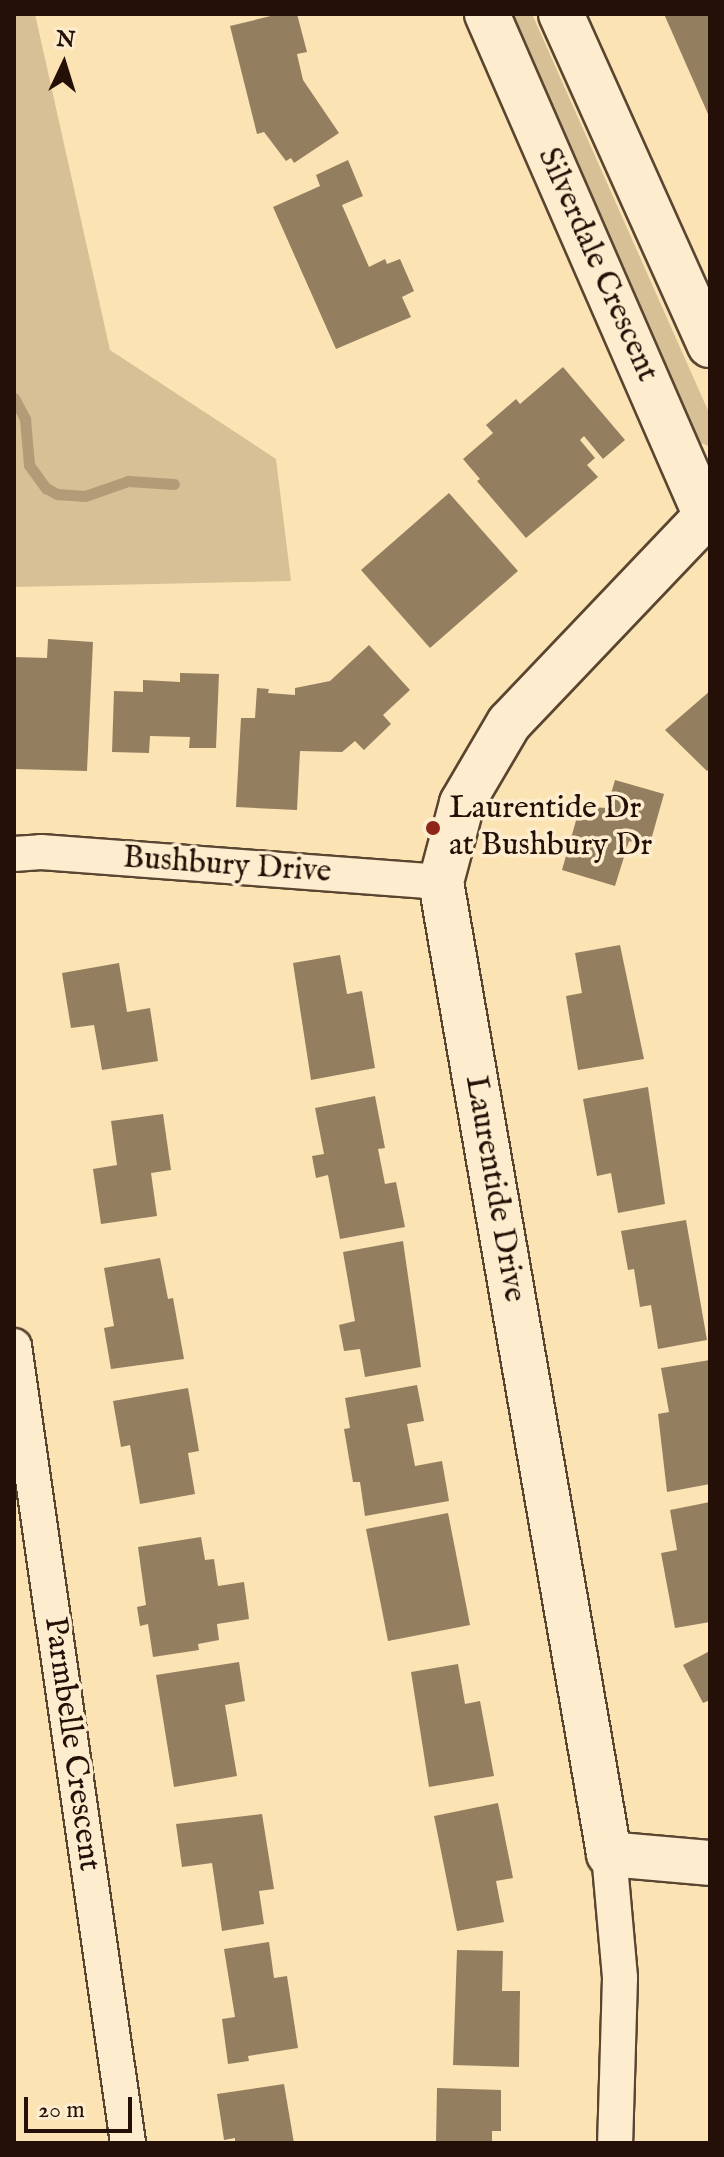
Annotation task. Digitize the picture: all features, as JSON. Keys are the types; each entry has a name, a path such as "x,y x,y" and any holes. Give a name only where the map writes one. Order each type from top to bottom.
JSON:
{"street":[{"name":"Silverdale Crescent","path":"487,14 708,514"},
{"path":"561,14 710,345"},
{"name":"Laurentide Drive","path":"609,1854 441,882 462,803 509,723 708,514"},
{"name":"Bushbury Drive","path":"14,854 41,852 441,882"},
{"name":"Parmbelle Crescent","path":"14,1346 128,2143"},
{"path":"615,2143 620,1978 609,1854 710,1863"}],"shaded area":[{"path":"14,14 35,14 110,350 276,459 291,581 14,587"},
{"path":"509,14 532,14 710,415 709,446 698,442"}],"building":[{"path":"279,14 297,14 307,52 297,54 303,80 339,133 294,163 291,158 286,161 264,132 257,134 230,26"},
{"path":"664,14 710,14 708,114"},
{"path":"348,160 363,196 342,205 369,267 385,259 387,264 400,259 414,291 402,297 411,317 336,349 273,207 320,186 316,175"},
{"path":"563,367 625,440 603,459 584,436 580,440 595,458 587,465 598,477 526,538 477,481 480,479 463,459 493,433 486,425 516,399 520,404"},
{"path":"449,493 518,571 430,648 361,570"},
{"path":"48,639 93,642 87,771 14,769 14,657 47,658"},
{"path":"369,645 410,690 383,715 391,724 364,750 355,741 342,752 300,751 297,810 236,807 241,718 255,718 257,688 269,689 268,693 295,695 295,688 330,681"},
{"path":"180,673 219,674 216,748 189,748 190,737 150,736 149,753 112,752 114,691 143,692 143,680 180,682"},
{"path":"710,691 710,768 707,771 665,730"},
{"path":"615,780 664,794 649,847 629,841 615,886 562,870 577,817 585,820 589,807 607,808"},
{"path":"620,945 644,1059 578,1070 566,996 582,993 575,953"},
{"path":"340,955 347,994 362,991 375,1068 311,1080 293,963"},
{"path":"119,963 127,1012 150,1008 158,1061 102,1070 94,1025 71,1028 62,973"},
{"path":"648,1087 665,1204 618,1213 611,1173 597,1176 583,1099"},
{"path":"375,1096 385,1148 378,1149 385,1184 396,1182 405,1227 340,1239 328,1175 316,1178 312,1156 324,1154 315,1108"},
{"path":"163,1114 171,1170 151,1173 157,1216 101,1224 93,1169 117,1165 111,1121"},
{"path":"686,1220 707,1340 658,1349 651,1305 640,1307 634,1269 628,1270 621,1231"},
{"path":"403,1241 421,1367 365,1377 360,1349 344,1351 339,1325 355,1321 343,1252"},
{"path":"160,1258 168,1299 173,1298 184,1359 111,1369 104,1328 114,1326 104,1268"},
{"path":"710,1360 710,1484 667,1492 658,1414 669,1412 661,1368"},
{"path":"417,1385 424,1421 407,1424 415,1466 442,1461 449,1501 365,1516 360,1482 353,1482 344,1429 350,1428 345,1398"},
{"path":"188,1388 199,1451 188,1453 195,1494 140,1504 130,1445 121,1447 113,1401"},
{"path":"710,1502 710,1622 675,1628 661,1553 677,1550 670,1510"},
{"path":"448,1513 470,1625 388,1641 366,1529"},
{"path":"201,1537 205,1560 214,1559 218,1586 244,1582 249,1619 217,1624 219,1640 198,1644 199,1650 153,1657 148,1624 140,1626 137,1607 146,1605 138,1547"},
{"path":"710,1651 710,1700 703,1703 683,1665"},
{"path":"239,1662 245,1701 225,1705 237,1776 174,1787 156,1675"},
{"path":"458,1664 465,1704 480,1701 494,1776 429,1787 411,1672"},
{"path":"498,1803 513,1878 496,1881 504,1922 457,1931 434,1816"},
{"path":"262,1814 274,1889 259,1891 264,1924 222,1931 212,1863 182,1867 176,1824"},
{"path":"269,1942 274,1978 287,1976 298,2048 248,2056 249,2061 228,2064 222,2019 235,2017 224,1949"},
{"path":"457,1950 503,1951 502,1991 520,1991 519,2067 453,2065"},
{"path":"284,2084 294,2143 235,2143 235,2138 224,2140 217,2094"},
{"path":"437,2088 501,2090 501,2131 492,2131 492,2143 436,2143"}],"waterway":[{"path":"14,398 25,419 29,465 46,488 57,494 85,496 128,481 174,484"}],"place":[{"name":"Laurentide Dr at Bushbury Dr","path":"433,828"}]}
